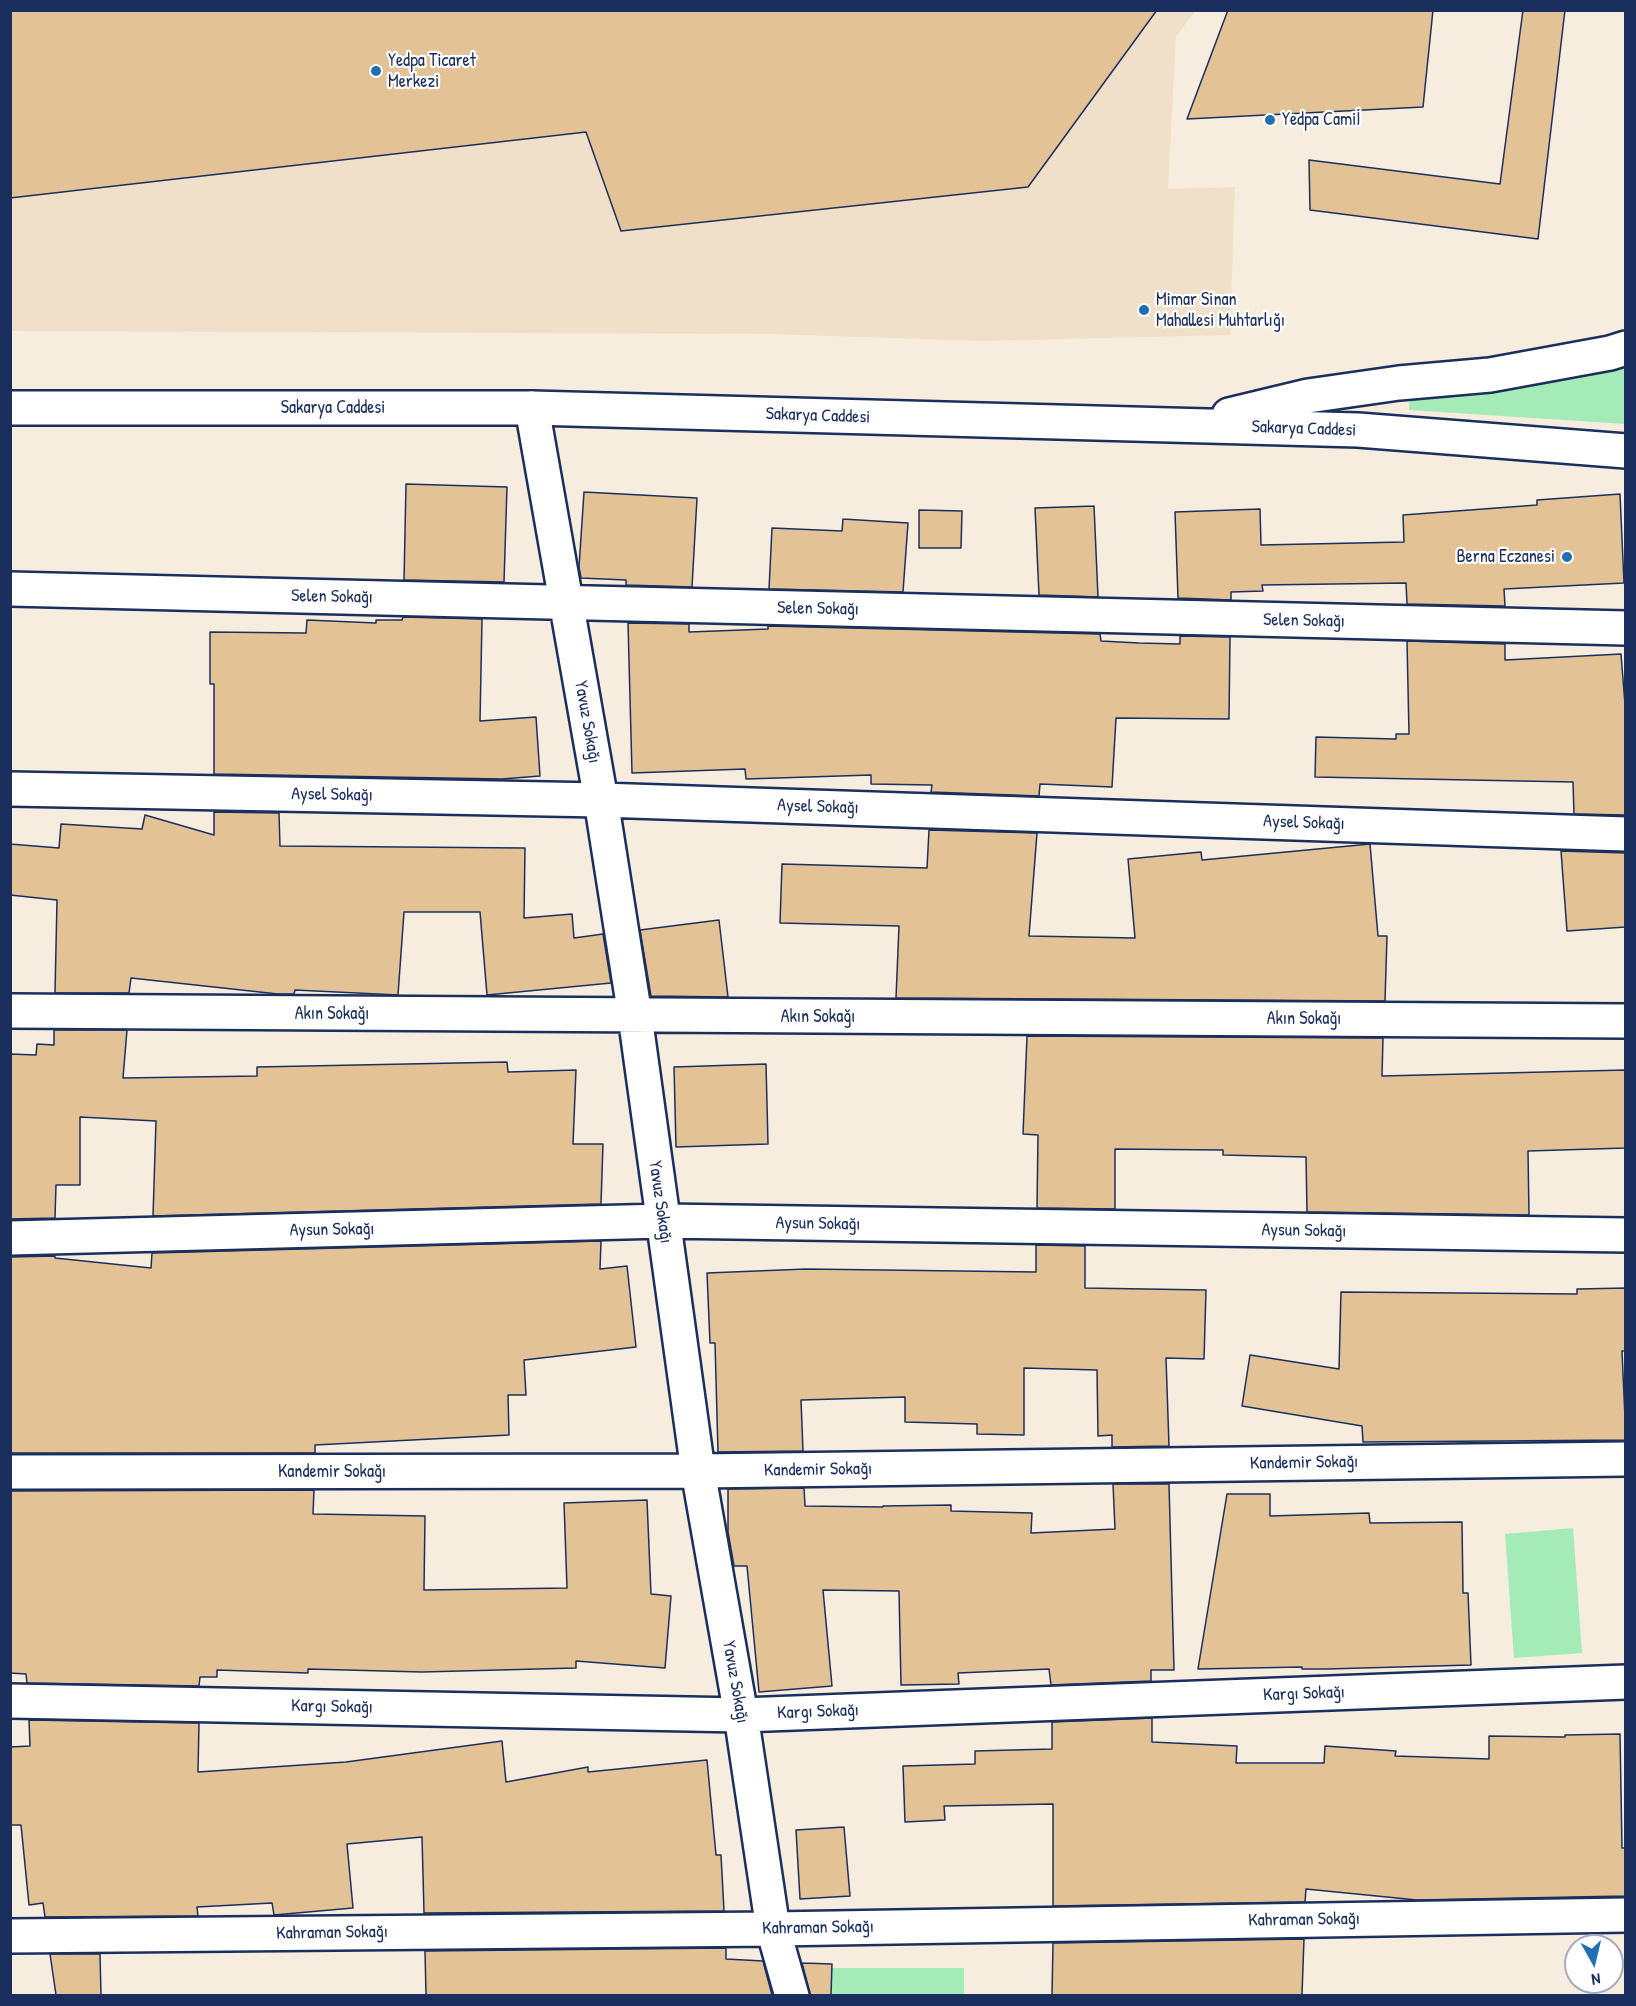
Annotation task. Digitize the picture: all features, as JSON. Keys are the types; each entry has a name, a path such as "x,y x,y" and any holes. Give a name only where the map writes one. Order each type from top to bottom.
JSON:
{"street":[{"path":"1148,424 1224,416 1319,395 1490,375 1626,348"},
{"name":"Sakarya Caddesi","path":"10,408 532,408 1148,424 1358,430 1626,451"},
{"name":"Yavuz Sokağı","path":"532,408 601,800 635,1016 698,1471 741,1715 773,1929 792,1995"},
{"name":"Selen Sokağı","path":"10,589 1626,628"},
{"name":"Aysel Sokağı","path":"10,789 601,800 1626,834"},
{"name":"Akın Sokağı","path":"10,1011 1626,1021"},
{"name":"Aysun Sokağı","path":"10,1238 663,1221 1626,1236"},
{"name":"Kandemir Sokağı","path":"10,1472 698,1471 1626,1459"},
{"name":"Kargı Sokağı","path":"10,1701 741,1715 1626,1682"},
{"name":"Kahraman Sokağı","path":"10,1936 773,1929 1626,1915"}],"shaded area":[{"name":"Yedpa Ticaret Merkezi","path":"11,11 1195,11 1176,37 1168,189 1235,187 1230,335 982,341 769,334 11,331"}],"green space":[{"path":"1625,363 1625,424 1409,410 1410,392"},
{"path":"1573,1528 1582,1653 1514,1658 1505,1534"},
{"path":"823,1968 964,1968 964,1995 829,1995"}],"building":[{"name":"Yedpa Ticaret Merkezi","path":"10,10 1157,10 1028,187 621,231 586,132 10,198"},
{"path":"1228,10 1433,10 1423,107 1187,119"},
{"path":"1523,10 1565,10 1538,239 1310,210 1309,160 1500,184"},
{"path":"406,484 507,487 504,582 404,580"},
{"path":"584,492 697,498 692,587 626,585 626,580 581,578 579,567"},
{"path":"1620,494 1624,583 1504,589 1505,606 1407,604 1406,583 1262,585 1263,591 1231,592 1231,600 1178,598 1175,512 1260,509 1261,545 1404,542 1403,515 1537,505 1537,500"},
{"path":"1094,506 1098,597 1039,595 1035,508"},
{"path":"919,510 962,511 961,548 919,548"},
{"path":"843,519 908,523 903,592 769,589 772,528 842,531"},
{"path":"403,617 482,619 480,721 536,717 540,776 502,779 214,774 214,684 210,684 210,632 306,633 307,620 376,623 376,620 402,620"},
{"path":"628,623 689,624 689,632 768,629 768,626 1100,634 1101,641 1180,644 1180,636 1230,637 1229,719 1116,718 1112,787 1040,784 1039,796 931,792 932,785 871,784 871,775 746,779 745,769 632,773"},
{"path":"1407,641 1505,644 1505,660 1621,654 1626,717 1626,815 1574,814 1573,782 1315,777 1316,737 1396,739 1396,734 1409,734"},
{"path":"214,812 279,813 280,846 525,848 524,918 572,914 574,938 603,934 611,983 487,995 480,912 404,912 398,995 295,990 294,994 278,994 131,978 129,993 55,993 57,900 10,895 10,844 59,848 61,824 142,829 145,815 214,835"},
{"path":"929,830 1037,833 1029,936 1135,938 1128,859 1201,852 1202,860 1370,844 1378,936 1387,936 1385,1001 896,998 899,926 780,923 782,864 927,868"},
{"path":"1561,851 1626,853 1626,927 1567,931"},
{"path":"719,920 728,997 651,996 640,930"},
{"path":"54,1030 127,1030 123,1078 257,1076 257,1067 507,1062 508,1072 576,1070 573,1144 603,1144 601,1204 153,1216 156,1121 80,1117 80,1185 56,1185 55,1218 10,1219 10,1054 36,1055 37,1044 54,1045"},
{"path":"1027,1036 1383,1038 1382,1076 1626,1070 1626,1148 1528,1151 1529,1215 1307,1212 1306,1157 1223,1155 1223,1150 1115,1149 1115,1209 1037,1208 1038,1135 1023,1134"},
{"path":"766,1064 768,1144 676,1147 674,1067"},
{"path":"601,1241 600,1269 627,1266 636,1347 524,1360 526,1395 508,1395 509,1435 315,1445 315,1453 10,1453 10,1257 55,1256 55,1258 151,1268 152,1253"},
{"path":"1036,1245 1085,1246 1085,1288 1206,1290 1204,1359 1166,1358 1169,1446 1112,1447 1112,1435 1098,1436 1097,1370 1024,1368 1024,1435 977,1434 977,1424 905,1422 905,1397 801,1400 803,1451 718,1452 715,1343 710,1343 707,1273 806,1269 1036,1272"},
{"path":"1626,1288 1626,1351 1622,1351 1626,1440 1363,1442 1362,1426 1242,1406 1250,1355 1339,1369 1341,1292 1577,1294 1577,1289"},
{"path":"1113,1484 1169,1484 1174,1670 1151,1670 1151,1681 1051,1685 1049,1669 958,1673 959,1684 901,1685 899,1591 823,1590 832,1686 759,1692 747,1566 734,1566 728,1532 728,1489 804,1488 805,1506 951,1505 951,1511 1032,1513 1031,1533 1115,1529"},
{"path":"314,1490 313,1514 425,1516 424,1590 567,1588 564,1503 647,1500 651,1594 671,1596 665,1668 576,1661 576,1668 422,1672 308,1669 308,1673 217,1670 217,1677 200,1677 199,1686 27,1683 26,1674 10,1673 10,1491"},
{"path":"1227,1494 1270,1494 1270,1516 1369,1513 1370,1523 1462,1522 1463,1593 1468,1593 1471,1665 1327,1669 1302,1669 1302,1667 1198,1669"},
{"path":"1152,1718 1152,1742 1237,1746 1236,1763 1324,1763 1325,1746 1396,1751 1395,1756 1489,1759 1489,1736 1565,1737 1565,1735 1620,1734 1622,1848 1626,1848 1626,1896 1417,1900 1306,1889 1305,1902 1053,1906 1053,1804 944,1806 945,1820 905,1822 903,1766 975,1764 975,1751 1052,1749 1052,1722"},
{"path":"29,1720 199,1723 198,1772 346,1762 502,1741 506,1782 588,1767 588,1772 707,1760 716,1855 721,1855 724,1911 424,1913 422,1837 347,1844 353,1908 274,1915 272,1903 197,1907 198,1916 45,1917 43,1903 29,1905 21,1825 10,1825 10,1747 30,1746"},
{"path":"844,1827 850,1896 800,1899 796,1830"},
{"path":"1304,1939 1302,1995 1052,1995 1053,1943"},
{"path":"726,1948 726,1959 763,1961 772,1995 426,1995 425,1951"},
{"path":"50,1954 100,1954 101,1995 56,1995"},
{"path":"802,1963 832,1964 831,1995 810,1995"}],"place":[{"name":"Yedpa Ticaret Merkezi","path":"376,71"},
{"name":"Yedpa Camiİ","path":"1270,120"},
{"name":"Mimar Sinan Mahallesi Muhtarlığı","path":"1144,310"},
{"name":"Berna Eczanesi","path":"1567,557"}]}
